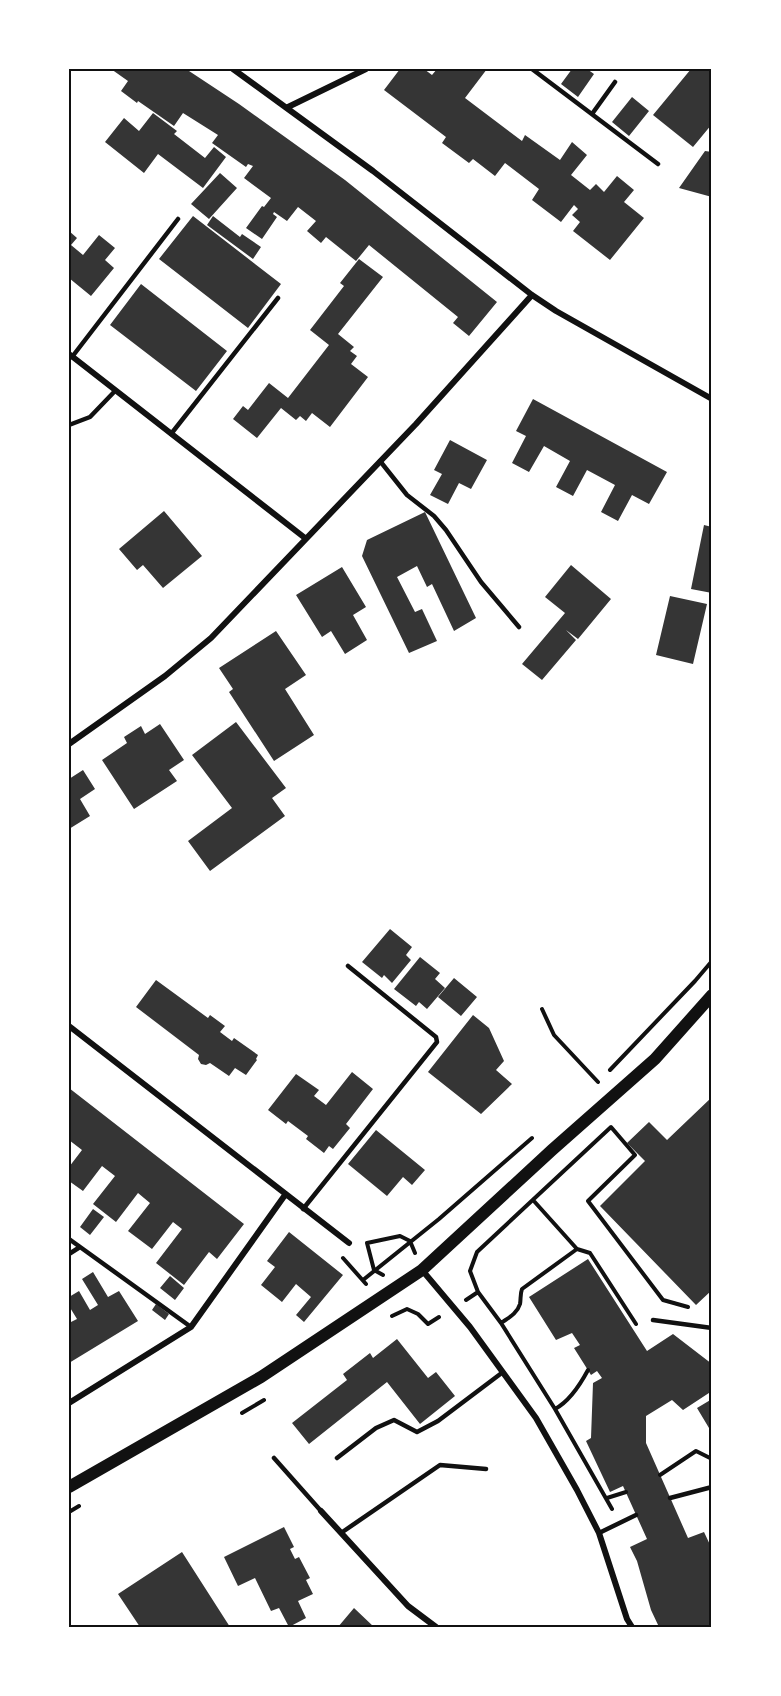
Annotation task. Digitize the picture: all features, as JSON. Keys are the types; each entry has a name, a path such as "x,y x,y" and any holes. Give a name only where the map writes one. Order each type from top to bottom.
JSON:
{"main road":[{"path":"69,1487 261,1377 422,1270 655,1059 712,995"}],"street":[{"path":"233,69 288,107 532,295 712,399"},
{"path":"288,107 366,69"},
{"path":"69,744 165,676 211,638 416,424 532,295"},
{"path":"71,356 305,538"},
{"path":"69,1026 349,1243"},
{"path":"69,1403 191,1327 285,1195"},
{"path":"422,1270 470,1326 536,1418 599,1533 627,1619 632,1627"},
{"path":"321,1511 408,1606 436,1627"}],"lane":[{"path":"532,69 658,164"},
{"path":"592,114 615,82"},
{"path":"71,356 178,219"},
{"path":"171,434 278,298"},
{"path":"69,425 90,417 115,391"},
{"path":"381,460 407,495 434,516 446,530 482,582 519,627"},
{"path":"303,1209 437,1042 436,1037 348,966"},
{"path":"69,1239 191,1327"},
{"path":"69,1254 80,1247"},
{"path":"653,1320 712,1328"},
{"path":"337,1458 376,1428 394,1420 417,1432 438,1421 503,1372"},
{"path":"274,1458 321,1511"},
{"path":"341,1533 440,1465 486,1468"},
{"path":"670,1498 712,1487"},
{"path":"599,1533 636,1515"}],"path":[{"path":"589,1090 712,961"},
{"path":"542,1009 554,1035 598,1082"},
{"path":"619,1522 555,1409 501,1323 478,1292 470,1271 477,1252 611,1127 635,1155 588,1201 663,1300 695,1308 704,1327"},
{"path":"363,1280 439,1219 537,1134"},
{"path":"533,1200 577,1249 590,1253 637,1326 653,1320"},
{"path":"367,1244 400,1236 410,1241"},
{"path":"501,1323 514,1314 520,1304 522,1289 577,1249"},
{"path":"555,1409 561,1406 578,1387 588,1370"},
{"path":"660,1475 696,1451 712,1459"},
{"path":"607,1498 626,1492"}],"building":[{"path":"111,69 186,69 345,180 497,302 469,336 453,323 458,317 369,245 356,261 326,237 321,243 307,231 316,221 298,207 287,221 274,212 273,214 277,217 262,239 246,228 271,198 244,178 253,166 248,164 246,167 212,143 218,135 183,113 174,126 138,101 137,103 121,91 128,81"},
{"path":"400,69 424,69 432,75 437,69 487,69 465,98 522,141 525,135 560,160 572,142 587,155 571,175 590,190 596,184 604,192 617,176 634,190 624,202 644,218 610,260 573,231 580,222 572,215 578,209 574,205 561,222 532,200 539,189 505,163 495,176 473,159 469,163 442,143 446,137 384,90"},
{"path":"572,69 587,69 594,74 578,97 561,84"},
{"path":"691,69 706,71 712,69 712,124 693,147 653,115"},
{"path":"632,97 649,111 629,136 612,122"},
{"path":"153,113 177,131 174,134 205,158 214,147 226,157 203,188 158,154 144,173 105,142 124,118 139,131"},
{"path":"705,151 712,152 712,197 679,188"},
{"path":"220,173 237,188 209,219 191,204"},
{"path":"193,216 281,284 248,328 159,259"},
{"path":"213,216 240,237 242,234 261,247 253,259 207,225"},
{"path":"69,231 77,238 71,245 83,255 99,235 115,248 105,260 114,268 91,296 69,278 71,268 69,266"},
{"path":"359,259 383,277 338,334 354,347 350,351 357,356 351,364 368,377 330,427 312,413 306,421 300,416 296,420 281,408 257,438 233,419 243,406 248,410 269,383 288,398 329,345 310,330 344,286 340,283"},
{"path":"141,284 227,351 196,391 110,325"},
{"path":"533,399 667,472 649,504 632,495 618,521 601,512 615,485 587,470 573,496 556,487 570,461 544,446 529,472 512,463 526,436 516,431"},
{"path":"450,440 487,460 471,489 459,483 448,504 430,495 442,474 434,470"},
{"path":"164,511 202,556 163,588 143,565 137,570 119,549"},
{"path":"425,512 476,618 454,631 432,584 427,587 417,566 397,577 415,612 422,609 437,641 409,653 362,556 367,540"},
{"path":"704,525 712,527 712,593 691,589"},
{"path":"571,565 611,599 578,639 566,630 576,640 542,680 522,664 565,613 545,597"},
{"path":"342,567 366,607 353,615 367,640 345,654 331,631 322,637 296,595"},
{"path":"670,596 707,604 693,664 656,655"},
{"path":"276,631 306,675 285,689 314,735 274,761 229,692 233,689 219,668"},
{"path":"236,722 286,788 272,798 285,816 210,871 188,841 232,808 192,755"},
{"path":"160,724 184,760 169,770 177,781 134,809 102,760 127,743 124,737 141,726 145,734"},
{"path":"83,770 95,789 80,799 90,816 69,829 69,779"},
{"path":"390,929 412,947 406,955 411,960 392,983 384,975 382,978 362,962"},
{"path":"420,957 440,973 435,979 445,988 427,1009 419,1002 416,1006 394,989"},
{"path":"454,978 477,997 461,1016 438,997"},
{"path":"156,980 208,1018 210,1015 225,1026 220,1032 232,1041 234,1038 258,1055 246,1075 235,1068 229,1076 210,1063 201,1064 198,1059 199,1055 136,1007"},
{"path":"473,1015 489,1028 504,1061 496,1070 512,1084 481,1114 428,1072"},
{"path":"352,1072 373,1089 346,1124 350,1128 333,1149 329,1146 324,1153 306,1139 308,1136 288,1121 286,1124 268,1110 296,1074 319,1090 314,1096 326,1105"},
{"path":"69,1088 244,1224 217,1259 209,1252 184,1285 156,1263 182,1229 173,1222 152,1249 128,1231 150,1203 138,1193 116,1222 93,1204 115,1176 102,1166 83,1191 69,1181 69,1167 82,1150 69,1140"},
{"path":"712,1097 712,1290 696,1305 600,1206 645,1161 627,1143 649,1122 667,1140"},
{"path":"376,1130 425,1170 412,1185 403,1177 387,1196 348,1164"},
{"path":"93,1209 104,1217 90,1235 80,1227"},
{"path":"289,1232 343,1275 304,1322 296,1315 311,1297 296,1284 282,1302 261,1285 275,1267 267,1261"},
{"path":"588,1259 647,1351 673,1334 712,1364 712,1391 683,1410 672,1400 646,1416 646,1443 688,1538 704,1532 712,1549 712,1627 659,1627 651,1610 637,1561 630,1547 647,1539 623,1486 610,1492 586,1441 591,1438 593,1383 602,1378 597,1371 591,1375 574,1348 580,1345 572,1333 556,1340 529,1297"},
{"path":"93,1272 108,1297 119,1291 138,1321 69,1363 69,1323 77,1319 69,1306 69,1297 79,1291 90,1310 98,1305 82,1279"},
{"path":"170,1276 184,1288 175,1300 160,1288"},
{"path":"156,1304 169,1314 165,1320 152,1310"},
{"path":"397,1339 428,1378 436,1372 455,1396 420,1424 387,1382 309,1444 292,1423 347,1380 343,1374 370,1353 373,1358"},
{"path":"712,1399 712,1433 697,1408"},
{"path":"284,1527 294,1547 290,1549 295,1559 299,1557 310,1578 306,1580 313,1594 298,1601 306,1618 289,1627 279,1608 271,1611 255,1578 238,1586 224,1557"},
{"path":"182,1552 230,1627 140,1627 118,1594"},
{"path":"354,1608 374,1627 338,1627"}]}
